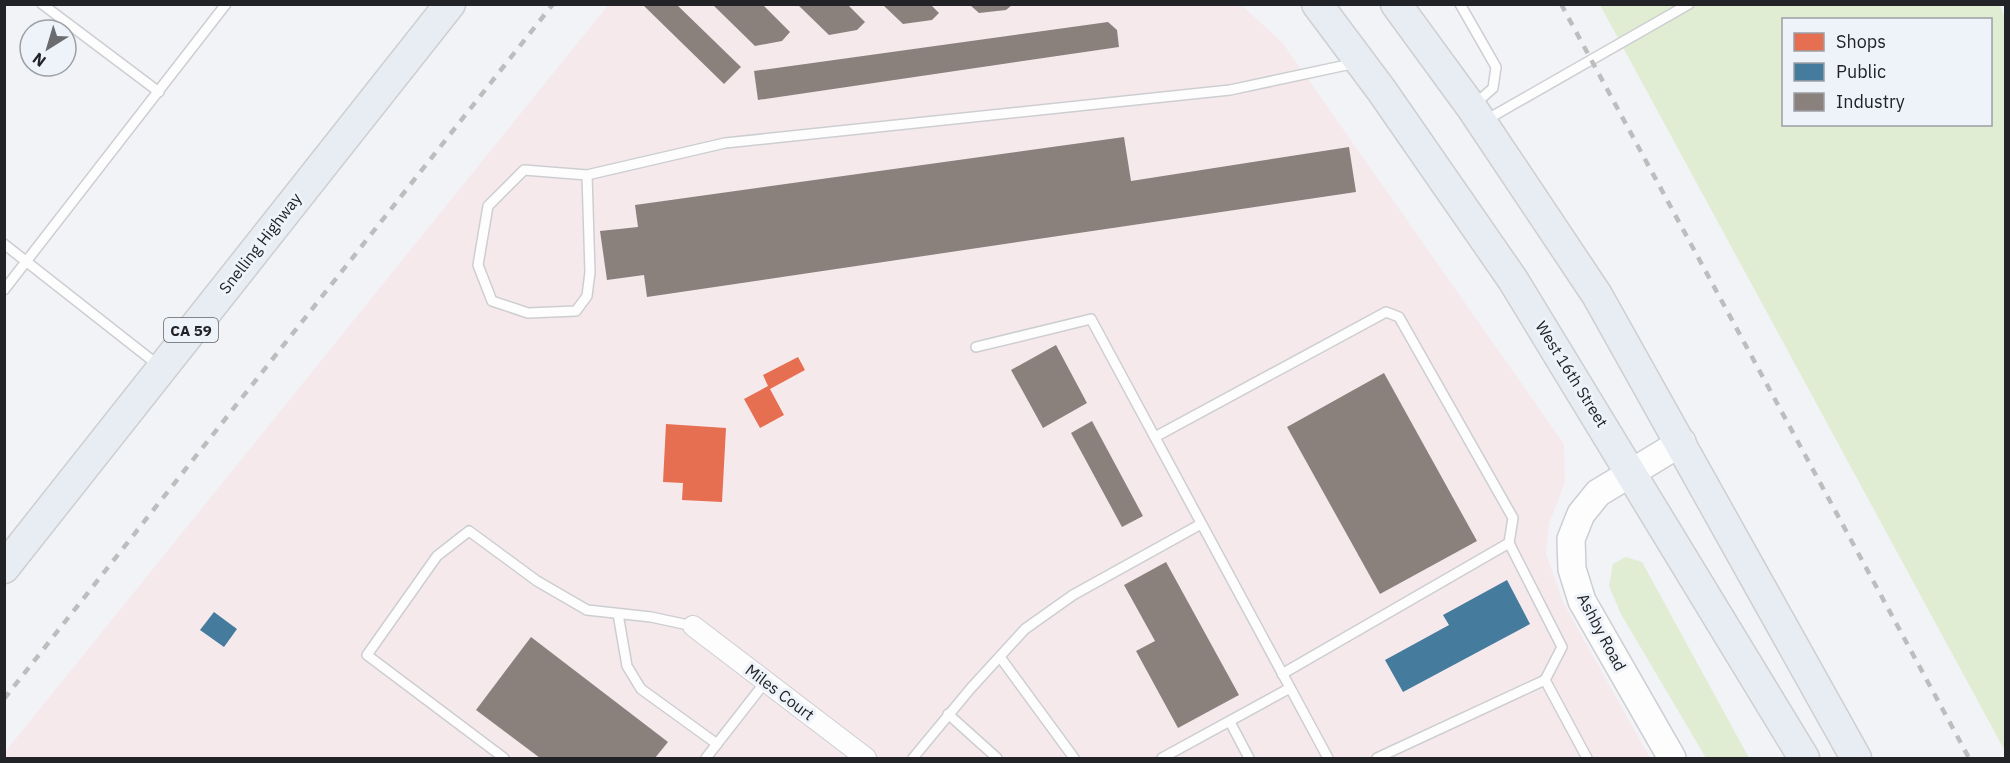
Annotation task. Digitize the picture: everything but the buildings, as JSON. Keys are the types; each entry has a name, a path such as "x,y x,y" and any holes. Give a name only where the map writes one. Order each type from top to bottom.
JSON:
{"main road":[{"name":"Snelling Highway","path":"4,568 450,4"},
{"name":"West 16th Street","path":"1317,4 1361,62 1513,280 1632,472 1804,759"},
{"path":"1396,4 1476,115 1597,295 1682,442 1856,759"},
{"name":"Ashby Road","path":"1672,759 1582,601 1572,569 1571,538 1581,514 1598,494 1682,442"}],"street":[{"name":"Miles Court","path":"693,626 866,759"}],"lane":[{"path":"42,4 159,92"},
{"path":"4,290 226,4"},
{"path":"1460,4 1496,67 1493,88 1476,115"},
{"path":"1476,115 1689,4"},
{"path":"587,175 591,272 587,296 576,311 528,313 492,301 478,265 488,206 524,170 587,175 725,143 1230,90 1361,62"},
{"path":"4,244 161,367"},
{"path":"1155,437 1386,312 1399,317 1513,518 1509,543 1562,647 1545,680 1377,759"},
{"path":"976,347 1091,319 1328,759"},
{"path":"913,759 948,714 1025,628 1073,594 1201,524"},
{"path":"504,759 367,655 437,556 469,531 537,582 587,610 693,626"},
{"path":"1282,674 1509,543"},
{"path":"618,614 627,666 641,689 717,744"},
{"path":"1000,657 1074,759"},
{"path":"1545,680 1587,759"},
{"path":"706,759 766,681"},
{"path":"1162,759 1290,688"},
{"path":"948,714 997,759"},
{"path":"1230,722 1249,759"},
{"path":"1400,748 1405,759"}],"shaded area":[{"path":"609,4 1241,5 1282,42 1564,444 1565,482 1549,524 1546,553 1563,602 1650,758 5,758 5,752"}],"green space":[{"path":"1600,5 2000,5 2006,20 2005,751"},
{"path":"1626,557 1642,562 1749,758 1706,758 1621,614 1609,586 1613,564"}],"railway":[{"path":"4,699 553,4"},
{"path":"1561,4 1969,758"}]}
